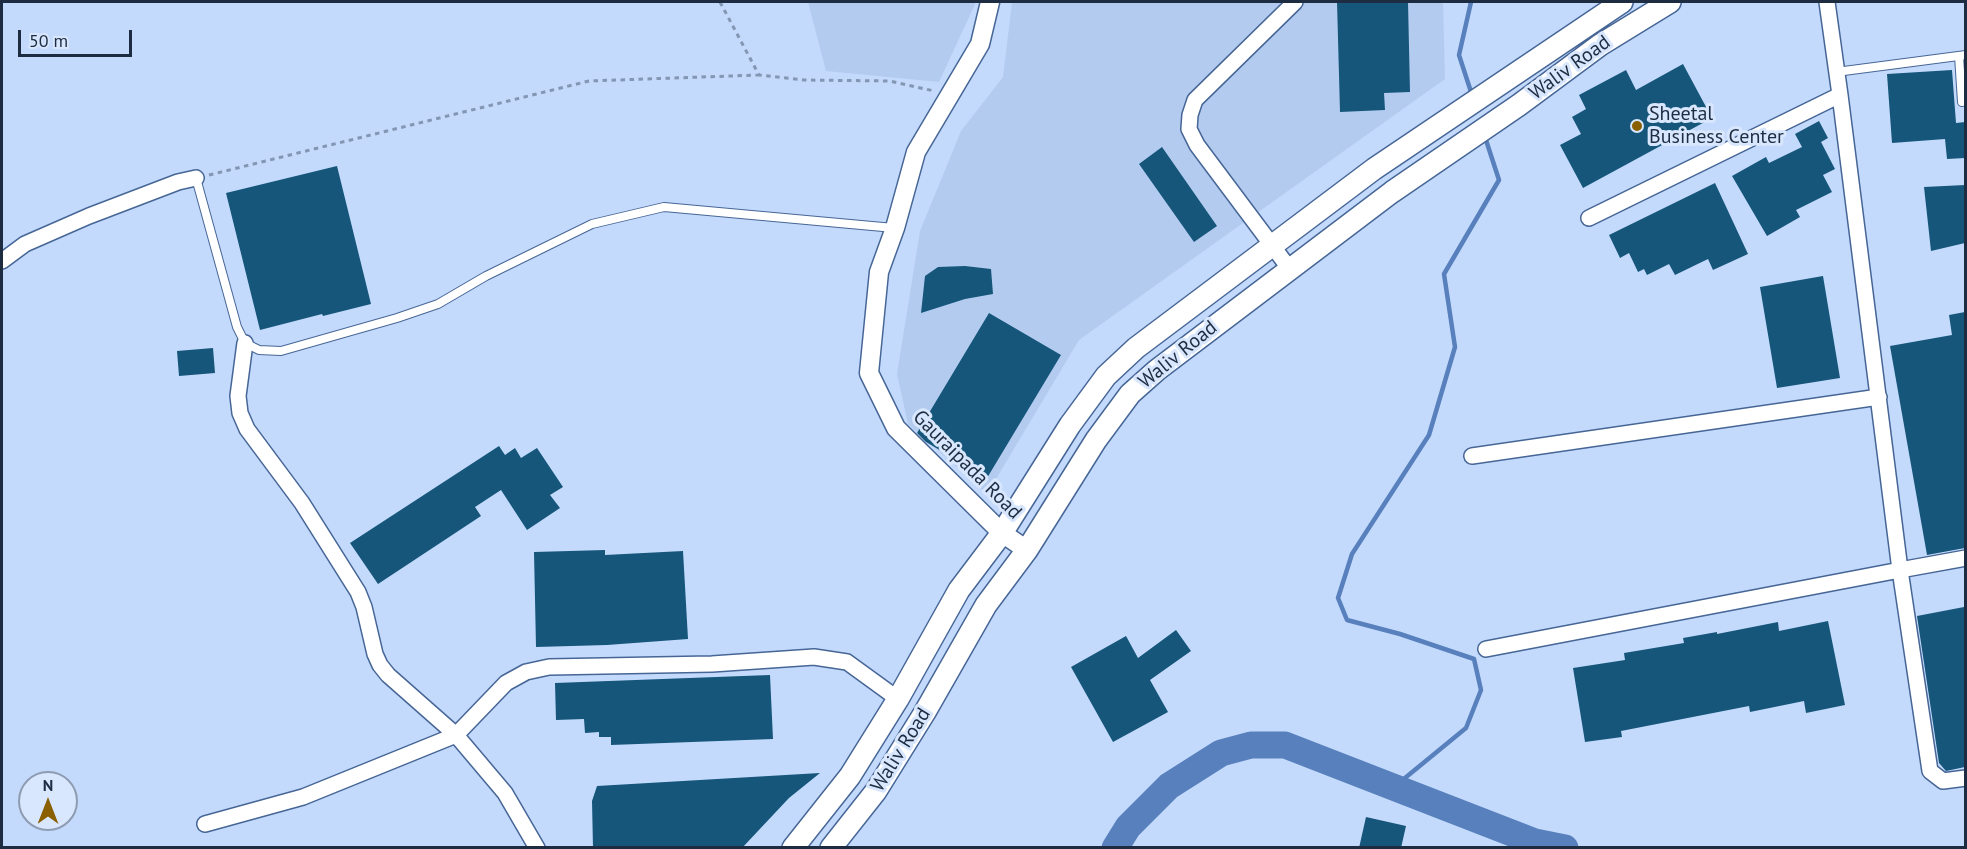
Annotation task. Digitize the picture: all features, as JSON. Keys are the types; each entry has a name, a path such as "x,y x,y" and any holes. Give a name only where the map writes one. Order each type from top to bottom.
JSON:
{"main road":[{"name":"Waliv Road","path":"793,848 850,776 898,699 959,590 1002,533 1070,425 1106,376 1136,348 1374,169 1622,2"},
{"name":"Waliv Road","path":"831,848 876,791 925,712 986,604 1027,549 1096,440 1130,394 1157,370 1289,268 1392,192 1483,130 1600,45 1670,2"}],"street":[{"name":"Gauraipada Road","path":"990,2 980,44 916,152 895,228 879,272 869,373 896,428 1002,533 1027,549"},
{"path":"1289,268 1197,145 1189,129 1190,115 1195,100 1295,2"},
{"path":"1827,2 1900,570 1930,771 1944,781 1965,778"},
{"path":"1589,218 1840,95"},
{"path":"2,261 25,244 89,216 178,182 196,178"},
{"path":"245,343 238,396 240,413 247,429 302,503 358,592 364,607 375,654 380,664 388,675 456,735 505,793 537,848"},
{"path":"1472,456 1879,397"},
{"path":"1486,649 1965,558"},
{"path":"206,825 303,797 456,735 506,683 526,672 549,667 712,664 814,657 847,662 898,699"}],"lane":[{"path":"1836,72 1962,56 1962,102"},
{"path":"196,178 237,327 245,343 259,350 281,351 438,304 486,276 592,224 664,207 895,228"}],"path":[{"path":"720,2 759,75"},
{"path":"196,178 589,81 759,75 804,80 890,81 950,95"}],"shaded area":[{"path":"808,2 976,2 939,82 826,71"},
{"path":"1012,2 1443,2 1445,79 1079,340 987,494 908,424 897,374 920,231 961,131 1003,77"}],"building":[{"path":"1337,2 1408,2 1410,92 1384,93 1385,110 1340,112"},
{"name":"Sheetal Business Center","path":"1683,64 1712,118 1583,188 1560,145 1581,134 1572,117 1586,109 1579,95 1626,70 1636,90"},
{"path":"1952,70 1956,123 1965,122 1965,158 1947,159 1945,139 1892,143 1887,74"},
{"path":"1819,121 1828,138 1821,142 1835,169 1823,175 1832,192 1796,210 1800,217 1767,236 1732,176 1766,157 1769,163 1802,147 1795,134"},
{"path":"1162,147 1217,226 1194,242 1139,164"},
{"path":"337,166 371,304 260,330 226,193"},
{"path":"1715,183 1748,254 1713,270 1708,259 1675,275 1669,264 1647,275 1644,269 1638,272 1629,253 1620,258 1609,235"},
{"path":"1965,185 1965,243 1931,251 1924,187"},
{"path":"965,266 991,269 993,294 965,299 921,313 925,276 938,267"},
{"path":"1823,276 1840,378 1777,388 1760,287"},
{"path":"1965,312 1965,548 1927,555 1890,346 1952,335 1949,315"},
{"path":"989,313 1061,355 987,478 926,442 917,433"},
{"path":"213,348 215,373 179,376 177,351"},
{"path":"499,446 505,455 515,448 521,458 537,448 563,487 550,495 560,508 527,530 501,490 475,507 481,516 378,584 350,543"},
{"path":"605,550 605,555 683,551 688,639 536,647 534,552"},
{"path":"1964,607 1965,767 1946,771 1939,763 1917,616"},
{"path":"1828,621 1845,705 1806,713 1804,701 1750,712 1749,706 1621,731 1622,737 1585,742 1573,668 1625,660 1624,653 1684,643 1683,638 1778,622 1779,631"},
{"path":"1176,630 1191,651 1150,680 1168,712 1113,742 1071,667 1126,636 1138,658"},
{"path":"770,675 773,739 611,745 611,737 599,737 599,732 585,733 584,719 556,720 555,683"},
{"path":"820,773 789,798 742,848 593,848 592,801 597,786"},
{"path":"1366,817 1406,826 1401,848 1359,848"}],"waterway":[{"path":"1471,2 1459,55 1472,95"},
{"path":"1394,787 1466,728 1481,690 1474,659 1400,634 1347,620 1338,598 1352,554 1429,435 1455,347 1444,274 1499,180 1485,137"},
{"path":"1115,848 1128,827 1169,786 1221,753 1251,745 1285,745 1535,842 1565,848"}],"place":[{"name":"Sheetal Business Center","path":"1637,126"}]}
